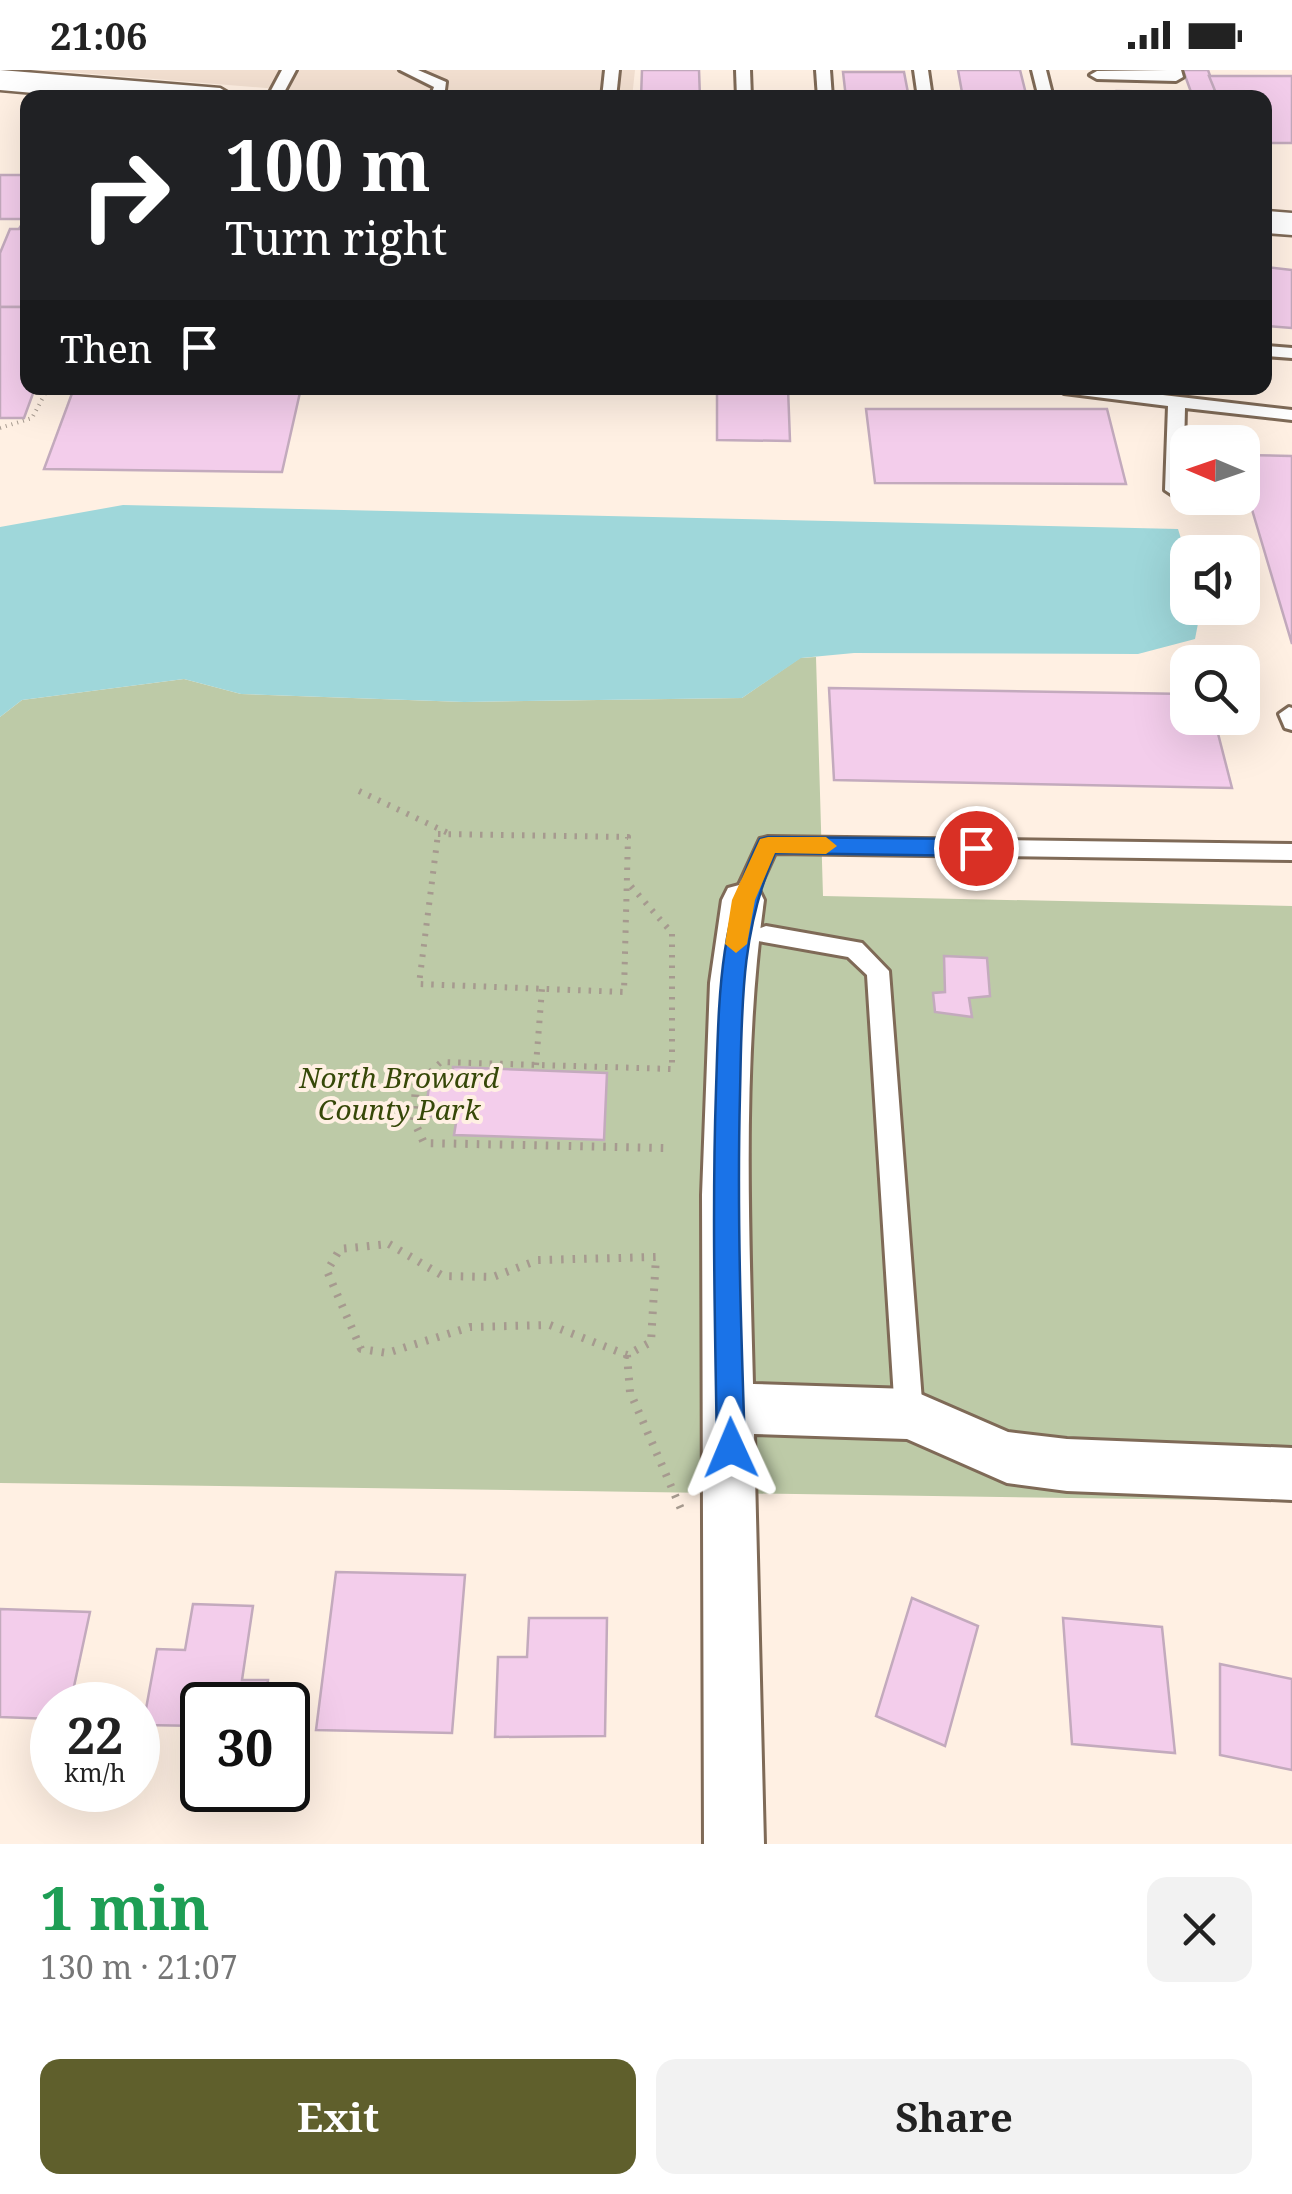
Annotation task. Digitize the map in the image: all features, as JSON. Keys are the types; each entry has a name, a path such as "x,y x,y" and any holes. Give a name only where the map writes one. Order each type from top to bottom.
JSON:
{"main road":[{"path":"0,80 87,78 167,90"}],"street":[{"path":"734,1844 731,1408 725,1195 732,984 750,917"},
{"path":"731,1408 910,1414 1007,1457 1141,1471 1292,1474"}],"lane":[{"path":"407,70 441,85 439,90"},
{"path":"1096,72 1176,77 1174,70"},
{"path":"1120,395 1292,415"},
{"path":"1176,425 1177,402"},
{"path":"910,1414 878,971 854,949 750,917 768,845 1292,852"}],"path":[{"path":"0,428 30,424 38,416 46,395"},
{"path":"358,791 451,834"},
{"path":"438,834 628,837 630,886 624,992 418,984 438,834"},
{"path":"630,886 672,933 672,1069 441,1062 416,1081 412,1106 416,1133 424,1143 666,1148"},
{"path":"536,1065 542,989"},
{"path":"390,1244 443,1276 493,1276 538,1260 656,1257 651,1342 627,1355 590,1344 550,1325 470,1327 388,1353 361,1350 342,1322 342,1299 327,1271 340,1249 390,1244"},
{"path":"627,1355 630,1392 683,1515"}],"shaded area":[{"path":"43,70 635,70 633,90 290,90"}],"green space":[{"name":"North Broward County Park","path":"816,657 823,896 1292,906 1292,1501 0,1483 0,717 22,700 184,679 241,694 464,702 742,698 800,658"}],"water":[{"path":"123,505 1178,529 1180,535 1170,535 1170,625 1198,625 1195,639 1138,654 854,653 801,658 742,698 464,702 241,694 184,679 22,700 0,717 0,527"}],"building":[{"path":"642,70 699,70 700,90 641,90"},
{"path":"958,70 1020,70 1025,90 962,90"},
{"path":"1183,70 1208,70 1215,90 1190,90"},
{"path":"843,72 904,72 907,90 845,90"},
{"path":"1209,76 1292,76 1292,143 1272,143 1272,90 1215,90"},
{"path":"0,175 20,175 20,219 0,219"},
{"path":"10,229 19,229 20,307 0,307 0,253"},
{"path":"1272,268 1292,270 1292,328 1272,327"},
{"path":"0,307 20,307 20,395 32,395 24,418 0,418"},
{"path":"71,395 299,395 282,472 44,469"},
{"path":"717,395 788,395 790,441 717,440"},
{"path":"866,409 1107,409 1126,484 875,483"},
{"path":"1260,455 1292,456 1292,644 1260,535 1254,515 1260,515"},
{"path":"829,688 1170,694 1170,735 1218,735 1232,788 834,780"},
{"path":"944,956 987,958 990,996 969,998 972,1017 935,1012 933,993 945,992"},
{"path":"453,1067 607,1073 604,1140 454,1135 457,1117 425,1116 430,1079 453,1079"},
{"path":"336,1572 465,1575 452,1733 316,1730"},
{"path":"912,1598 978,1626 945,1746 876,1716"},
{"path":"193,1604 253,1606 242,1680 268,1682 180,1682 180,1726 160,1725 160,1682 151,1682 157,1649 185,1650"},
{"path":"0,1609 90,1612 75,1682 30,1682 30,1718 0,1717"},
{"path":"529,1618 607,1618 605,1736 495,1737 498,1657 527,1657"},
{"path":"1063,1618 1162,1627 1175,1753 1072,1744"},
{"path":"1220,1664 1292,1679 1292,1770 1220,1755"}],"slow traffic":[{"path":"736,944 744,900 768,845 826,846"}],"route":[{"path":"731,1448 725,1195 732,984 744,900 768,845 976,848"}]}
